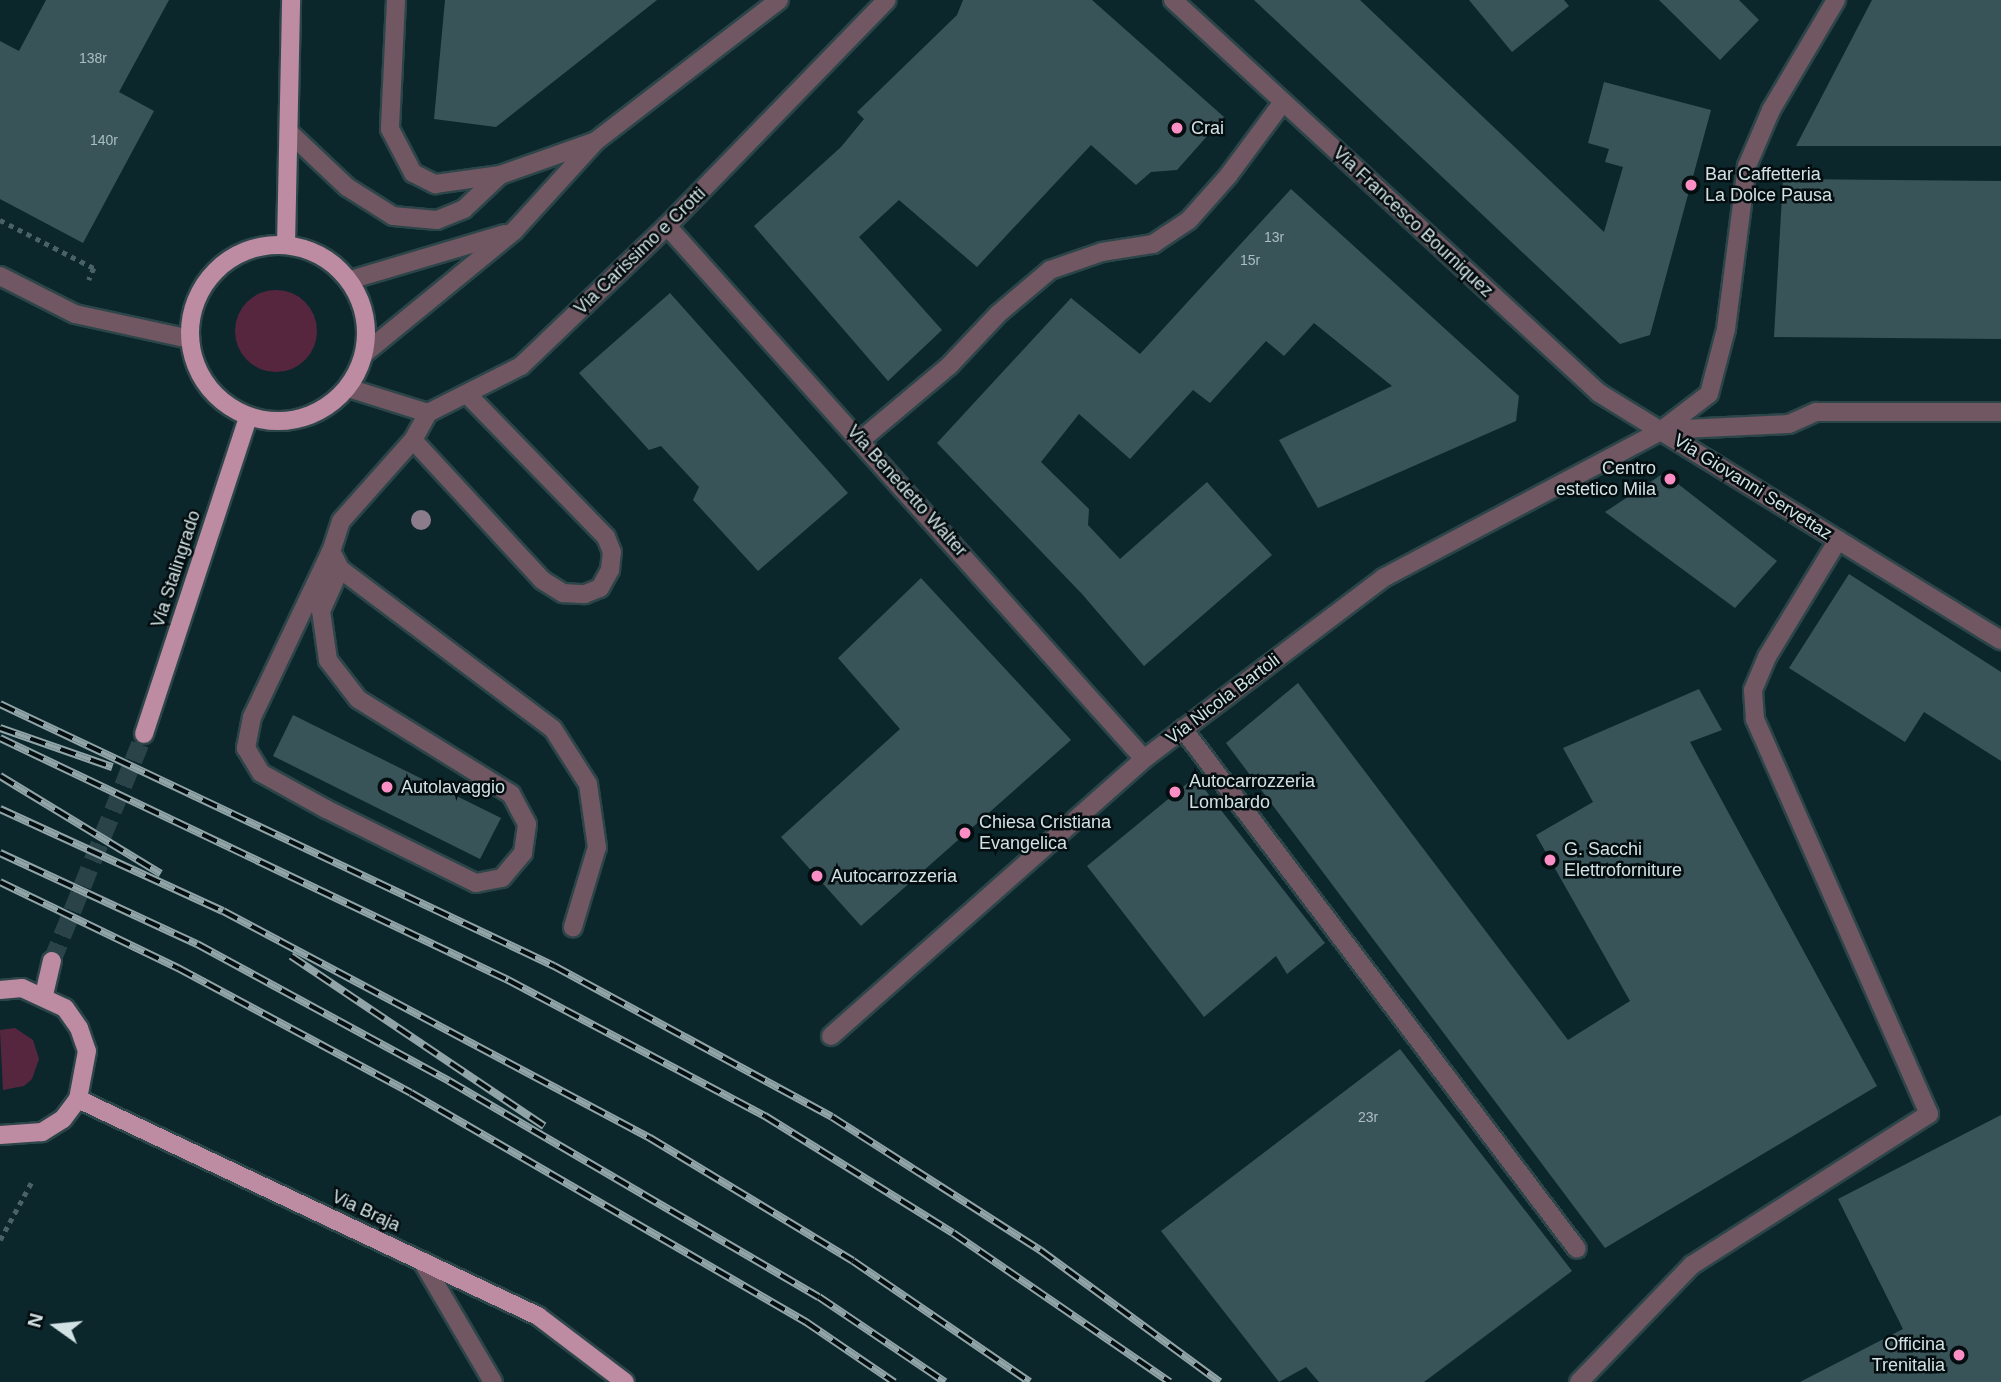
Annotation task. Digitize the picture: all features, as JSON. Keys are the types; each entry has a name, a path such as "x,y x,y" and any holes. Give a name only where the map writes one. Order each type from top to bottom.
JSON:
{"main road":[{"path":"286,245 292,135 290,0"},
{"path":"286,245 321,255 349,280 365,315 365,353 348,388 320,412 302,419 275,422 248,417 207,386 190,339 196,302 217,270 248,249 286,245"},
{"name":"Via Stalingrado","path":"144,734 248,417"},
{"path":"44,995 52,961"},
{"path":"0,990 22,988 44,995 65,1008 79,1028 87,1051 78,1099 63,1119 43,1132 0,1135"},
{"name":"Via Braja","path":"78,1099 538,1316 625,1382"}],"street":[{"path":"396,0 390,130 413,173 435,184 500,175 596,141"},
{"path":"365,353 514,231 596,141 779,0"},
{"name":"Via Carissimo e Crotti","path":"428,413 521,366 667,226 887,0"},
{"name":"Via Francesco Bourniquez","path":"1173,0 1599,393 1662,430"},
{"name":"Via Giovanni Servettaz","path":"1836,0 1771,110 1747,166 1726,329 1709,394 1662,430 2001,640"},
{"path":"862,439 949,366 998,314 1050,270 1102,252 1153,244 1189,220 1228,176 1283,102"},
{"path":"292,135 347,187 393,216 436,220 464,209 500,175"},
{"name":"Via Benedetto Walter","path":"667,226 862,439 1144,759"},
{"path":"349,280 514,231"},
{"path":"0,276 75,314 190,339"},
{"path":"340,569 321,611 328,660 358,699 511,794 527,824 523,853 502,878 476,883 326,809 261,773 246,748 252,717 331,551 341,521 413,440 428,413 348,388"},
{"path":"413,440 542,580 563,593 584,594 600,588 610,570 612,552 606,537 467,394"},
{"path":"1662,430 1789,424 1816,412 2001,412"},
{"name":"Via Nicola Bartoli","path":"831,1036 1144,759 1383,579 1662,430"},
{"path":"1579,1382 1692,1265 1928,1114 1755,719 1753,690 1767,657 1838,540"},
{"path":"331,551 340,569 553,729 588,784 597,847 573,927"},
{"path":"1183,729 1577,1249"},
{"path":"422,1261 493,1382"}],"path":[{"path":"0,220 94,268 75,314"},
{"path":"0,1240 31,1183"}],"shaded area":[{"path":"276,290 292,293 305,302 314,315 317,331 314,347 305,360 292,369 276,372 260,369 247,360 238,347 235,331 238,315 247,302 260,293"},
{"path":"15,1028 33,1040 39,1059 32,1079 24,1086 3,1090 0,1030"}],"building":[{"path":"46,0 169,0 119,92 154,111 83,243 0,199 0,41 19,51"},
{"path":"445,0 657,0 496,127 434,119"},
{"path":"963,0 1092,0 1224,117 1177,170 1151,172 1136,185 1091,145 977,267 899,200 859,237 942,330 888,381 754,226 841,147 864,119 857,112 957,15"},
{"path":"1254,0 1360,0 1604,232 1623,167 1605,162 1609,149 1588,143 1604,82 1711,110 1650,335 1620,344"},
{"path":"1469,0 1564,0 1569,6 1512,52"},
{"path":"1659,0 1739,0 1759,20 1720,60"},
{"path":"1872,0 2001,0 2001,146 1796,146"},
{"path":"1783,179 2001,181 2001,339 1774,337"},
{"path":"1291,189 1519,396 1516,421 1318,508 1279,440 1392,386 1314,323 1284,356 1266,341 1210,403 1193,390 1130,459 1079,414 1041,462 1089,509 1088,525 1120,559 1207,482 1272,555 1144,666 1082,594 937,443 1071,298 1140,354"},
{"path":"670,293 848,493 758,571 693,500 699,487 661,446 649,450 579,373"},
{"path":"1664,473 1777,561 1735,608 1605,512"},
{"path":"1849,574 2001,672 2001,761 1924,712 1905,742 1789,668"},
{"path":"921,578 1071,740 861,926 781,837 900,729 838,658"},
{"path":"1298,683 1568,1040 1630,1001 1536,835 1593,802 1563,748 1699,689 1722,730 1690,742 1877,1086 1605,1248 1226,743"},
{"name":"Autolavaggio","path":"293,715 501,818 480,859 273,756"},
{"path":"1195,777 1325,943 1287,974 1276,956 1204,1017 1087,866"},
{"path":"1400,1049 1572,1271 1424,1382 1319,1382 1306,1367 1279,1382 1161,1231"},
{"path":"2001,1115 2001,1382 1800,1382 1903,1329 1838,1199"}],"tunnel":[{"path":"52,961 144,734"}],"railway":[{"path":"0,704 554,966 832,1117 1040,1250 1220,1382"},
{"path":"0,728 112,767"},
{"path":"0,738 508,980 765,1116 953,1233 1170,1382"},
{"path":"0,776 161,874"},
{"path":"0,809 223,911 650,1138 853,1261 1030,1382"},
{"path":"0,853 197,944 449,1081 819,1297 945,1382"},
{"path":"0,882 178,968 411,1093 806,1322 894,1382"},
{"path":"291,956 544,1126"}],"place":[{"name":"Crai","path":"1177,128"},
{"name":"Bar Caffetteria La Dolce Pausa","path":"1691,185"},
{"name":"Centro estetico Mila","path":"1670,479"},
{"name":"Autolavaggio","path":"387,787"},
{"name":"Autocarrozzeria Lombardo","path":"1175,792"},
{"name":"Chiesa Cristiana Evangelica","path":"965,833"},
{"name":"G. Sacchi Elettroforniture","path":"1550,860"},
{"name":"Autocarrozzeria","path":"817,876"},
{"name":"Officina Trenitalia","path":"1959,1355"}]}
